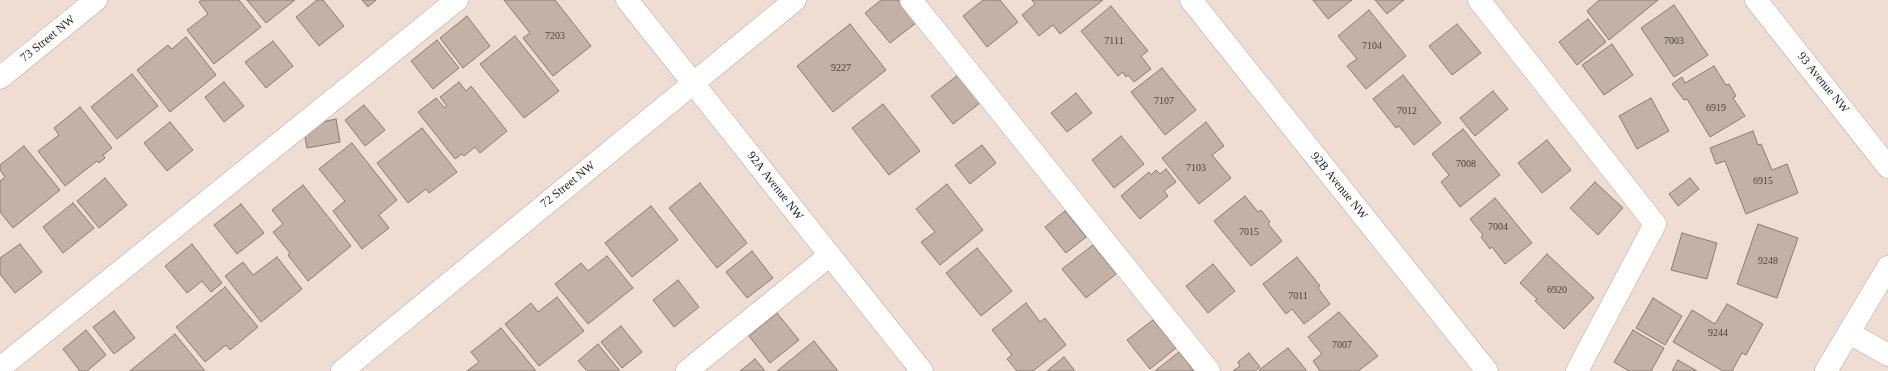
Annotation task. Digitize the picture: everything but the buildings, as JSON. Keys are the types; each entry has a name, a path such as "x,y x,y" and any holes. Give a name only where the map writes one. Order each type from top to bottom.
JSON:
{"street":[{"name":"73 Street NW","path":"0,78 96,0"},
{"path":"0,368 457,0"},
{"name":"92A Avenue NW","path":"627,0 922,371"},
{"name":"72 Street NW","path":"342,371 795,0"},
{"path":"911,0 1208,371"},
{"name":"92B Avenue NW","path":"1191,0 1487,371"},
{"path":"1479,0 1655,224 1577,371"},
{"name":"93 Avenue NW","path":"1756,0 1888,167"},
{"path":"687,371 830,255"},
{"path":"1826,371 1888,267"},
{"path":"1849,333 1888,355"}]}
